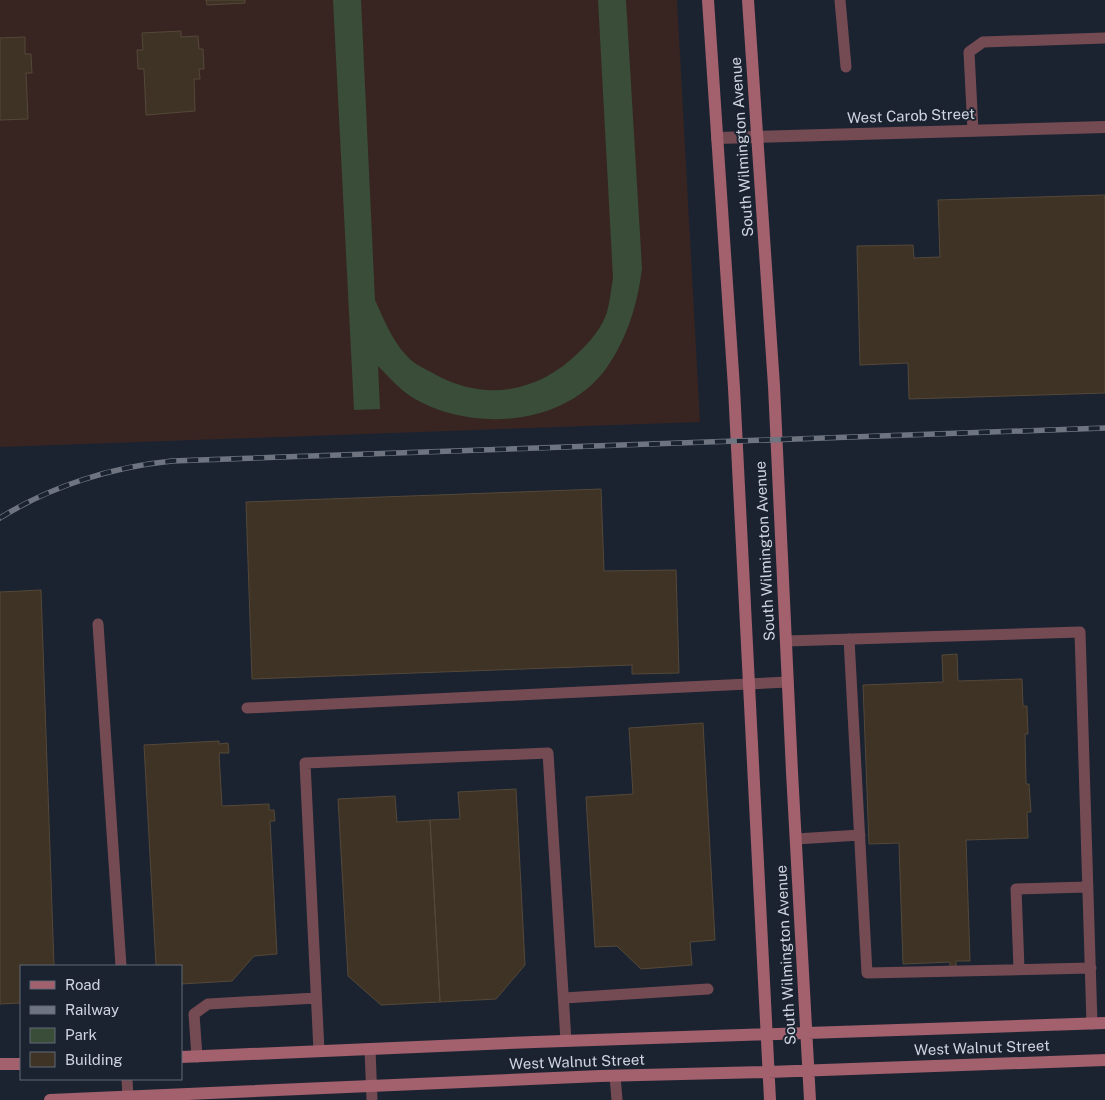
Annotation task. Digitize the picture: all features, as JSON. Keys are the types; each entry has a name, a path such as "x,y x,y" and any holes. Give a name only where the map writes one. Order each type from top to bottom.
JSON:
{"main road":[{"name":"South Wilmington Avenue","path":"708,0 734,388 747,684 770,1100"},
{"name":"South Wilmington Avenue","path":"748,0 774,395 810,1100"},
{"name":"West Walnut Street","path":"182,1058 566,1041 1099,1024"},
{"name":"West Walnut Street","path":"50,1100 243,1096 371,1086 1105,1060"},
{"path":"0,1064 20,1064"}],"street":[{"name":"West Carob Street","path":"717,138 1105,127"}],"lane":[{"path":"840,0 846,66"},
{"path":"973,130 969,52 983,42 1105,38"},
{"path":"98,624 121,965"},
{"path":"786,641 1080,632 1091,968 1099,1024"},
{"path":"849,639 867,973 1091,968"},
{"path":"247,708 788,682"},
{"path":"319,1052 305,763 548,753 566,1041"},
{"path":"796,839 860,834"},
{"path":"1019,970 1016,889 1088,887"},
{"path":"564,998 708,989"},
{"path":"197,1057 194,1014 208,1004 316,998"},
{"path":"370,1049 372,1100"},
{"path":"615,1076 617,1100"},
{"path":"127,1080 128,1097"}],"shaded area":[{"path":"0,0 677,0 700,422 0,447"}],"green space":[{"path":"333,0 361,0 375,300 387,327 402,351 416,364 455,383 493,390 512,389 530,384 563,366 592,339 607,312 613,278 598,0 626,0 642,268 634,308 620,346 605,370 587,389 566,403 542,412 516,418 490,419 463,416 438,410 415,399 400,388 378,366 380,409 354,410"}],"building":[{"path":"206,0 245,0 245,3 207,5"},
{"path":"181,31 181,37 198,36 199,49 203,49 204,69 199,69 200,79 194,79 195,111 146,115 144,69 138,69 137,50 143,50 142,33"},
{"path":"25,37 25,54 31,54 32,73 26,73 28,119 0,120 0,38"},
{"path":"1105,195 1105,393 909,399 908,363 860,365 857,246 913,245 914,258 940,257 938,200"},
{"path":"601,489 604,571 676,570 679,673 632,674 632,665 252,679 246,502"},
{"path":"41,590 54,965 20,965 20,1003 0,1004 0,592"},
{"path":"957,654 958,681 1022,679 1023,706 1027,706 1028,734 1025,734 1026,784 1029,784 1031,812 1027,812 1028,838 966,840 970,961 956,961 956,966 950,967 950,962 903,964 899,843 869,844 863,685 943,682 942,655"},
{"path":"703,723 715,940 690,942 692,965 641,969 617,946 595,947 586,797 633,794 629,728"},
{"path":"219,741 219,744 228,743 229,753 219,753 222,806 269,804 269,810 274,810 275,821 270,821 277,954 254,956 232,981 182,984 182,965 156,965 144,745"},
{"path":"516,789 525,965 496,999 440,1002 430,820 460,819 458,792"},
{"path":"395,796 397,822 430,820 440,1002 381,1005 348,976 338,799"}],"railway":[{"path":"0,518 61,487 105,473 172,461 1105,428"}]}
